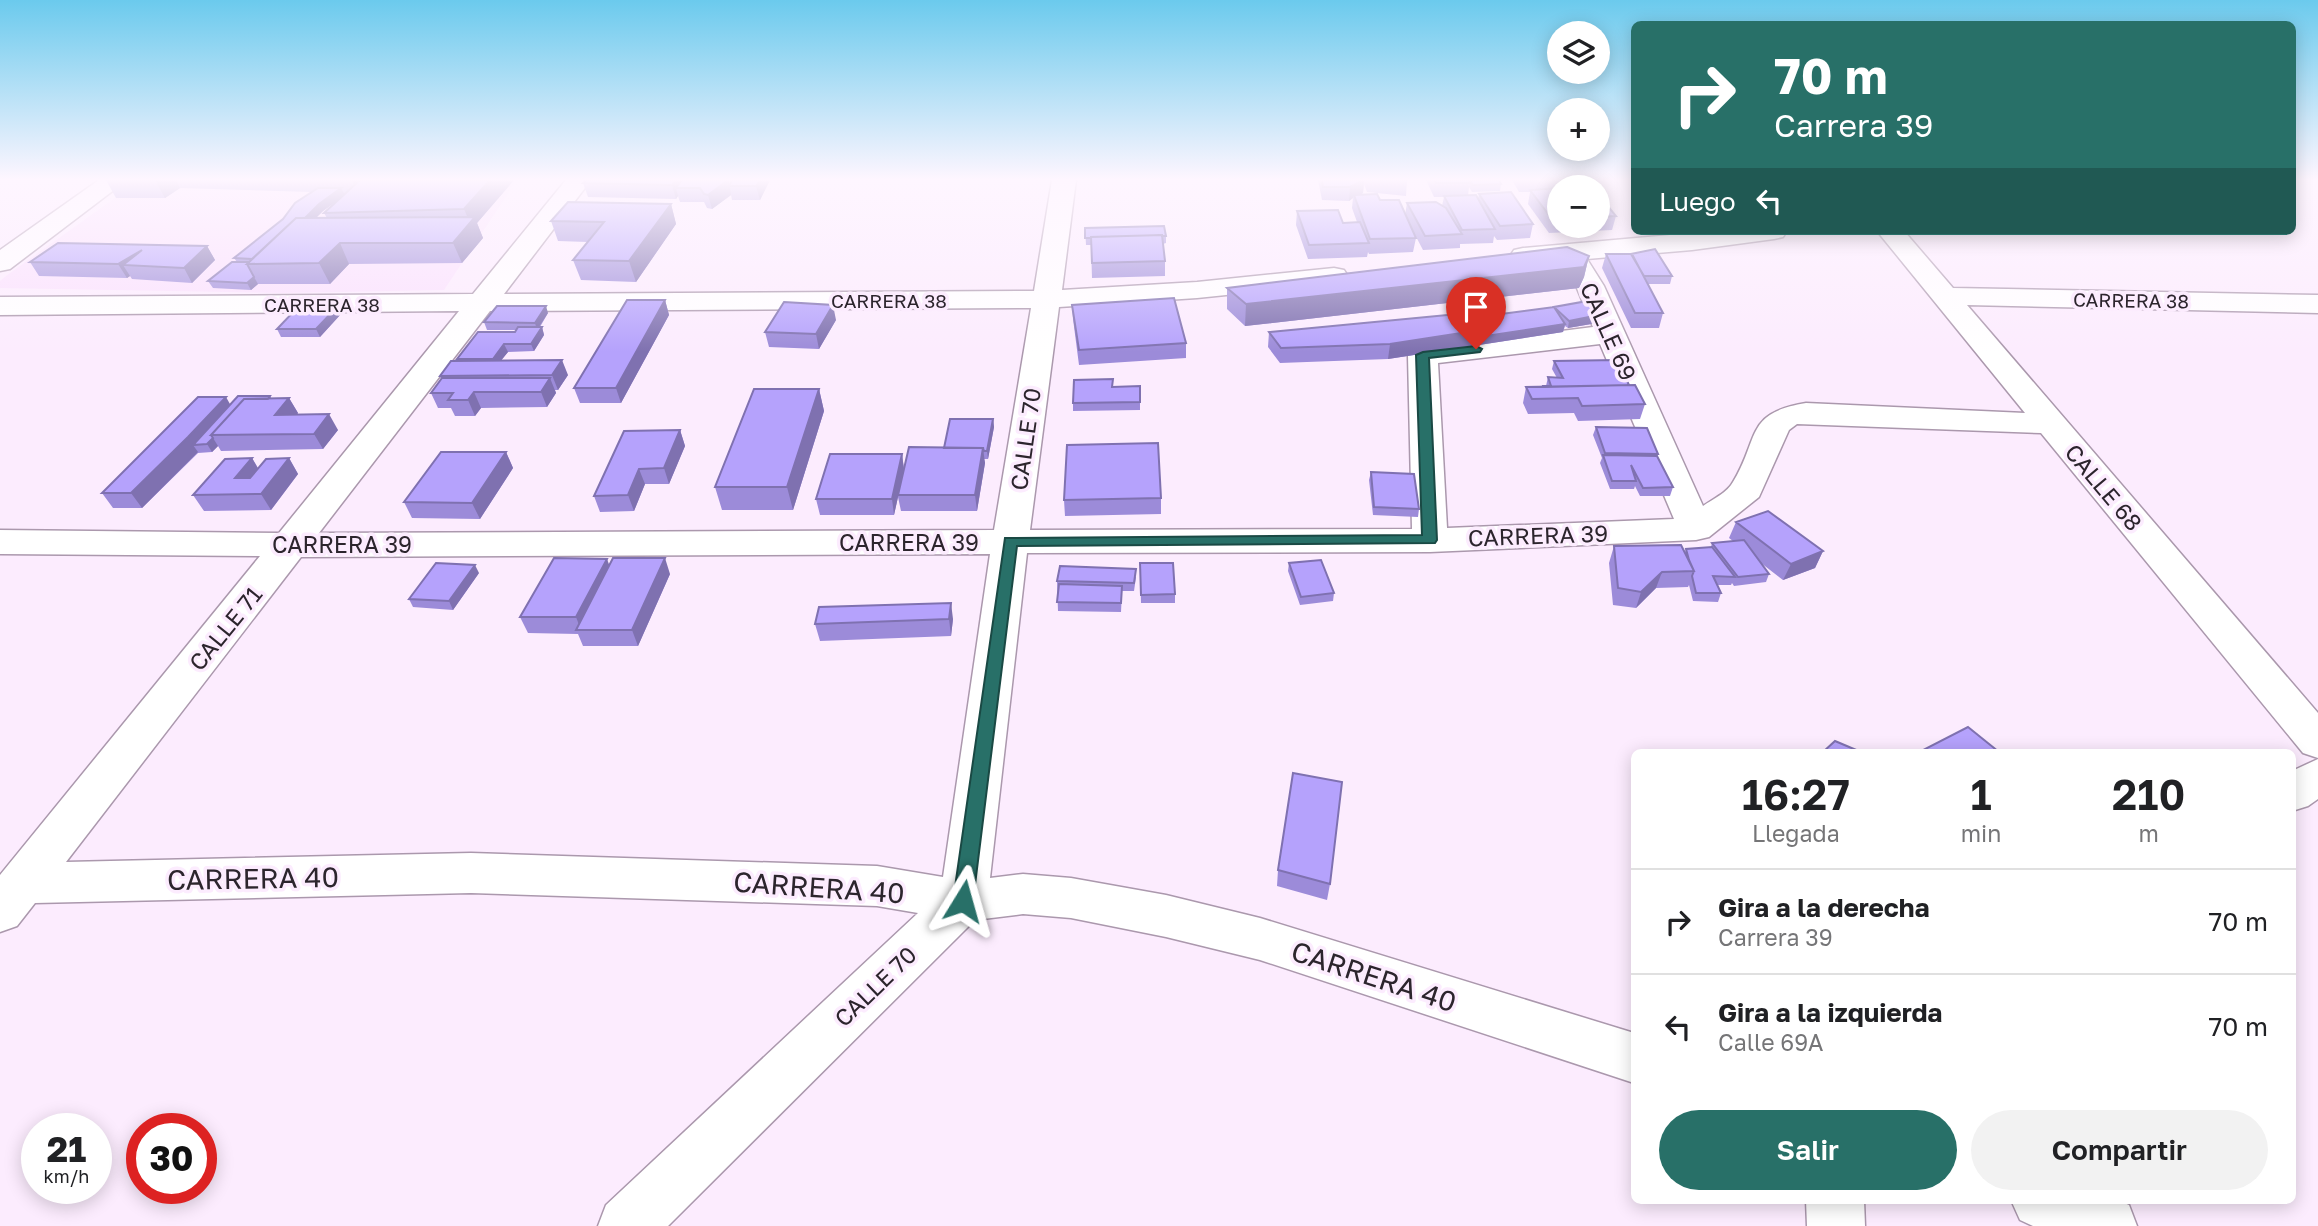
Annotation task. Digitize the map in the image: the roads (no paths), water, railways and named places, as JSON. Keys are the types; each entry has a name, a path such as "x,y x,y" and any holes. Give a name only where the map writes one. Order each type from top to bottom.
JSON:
{"street":[{"path":"0,263 36,237"},
{"name":"CALLE 71","path":"11,897 534,237"},
{"name":"CALLE 70","path":"627,1226 963,901 1010,542 1054,237"},
{"path":"1500,258 1728,237"},
{"name":"CALLE 68","path":"1895,237 2318,742"},
{"name":"CALLE 69","path":"1569,251 1590,285 1696,528"},
{"name":"CARRERA 38","path":"0,306 1045,299 1198,290 1363,273"},
{"name":"CARRERA 38","path":"1945,296 2318,304"},
{"path":"1430,540 1423,355 1610,334"},
{"path":"1696,528 1747,490 1775,426 1787,416 1806,413 2052,424"},
{"name":"CARRERA 39","path":"0,542 291,545 1430,540 1696,528"},
{"path":"2296,791 2318,775"},
{"name":"CARRERA 40","path":"11,897 471,873 877,887 963,901 1023,894 1071,898 1166,916 1260,939 1631,1057"},
{"path":"1835,1204 1836,1226"},
{"path":"2050,1204 2108,1226"}]}
